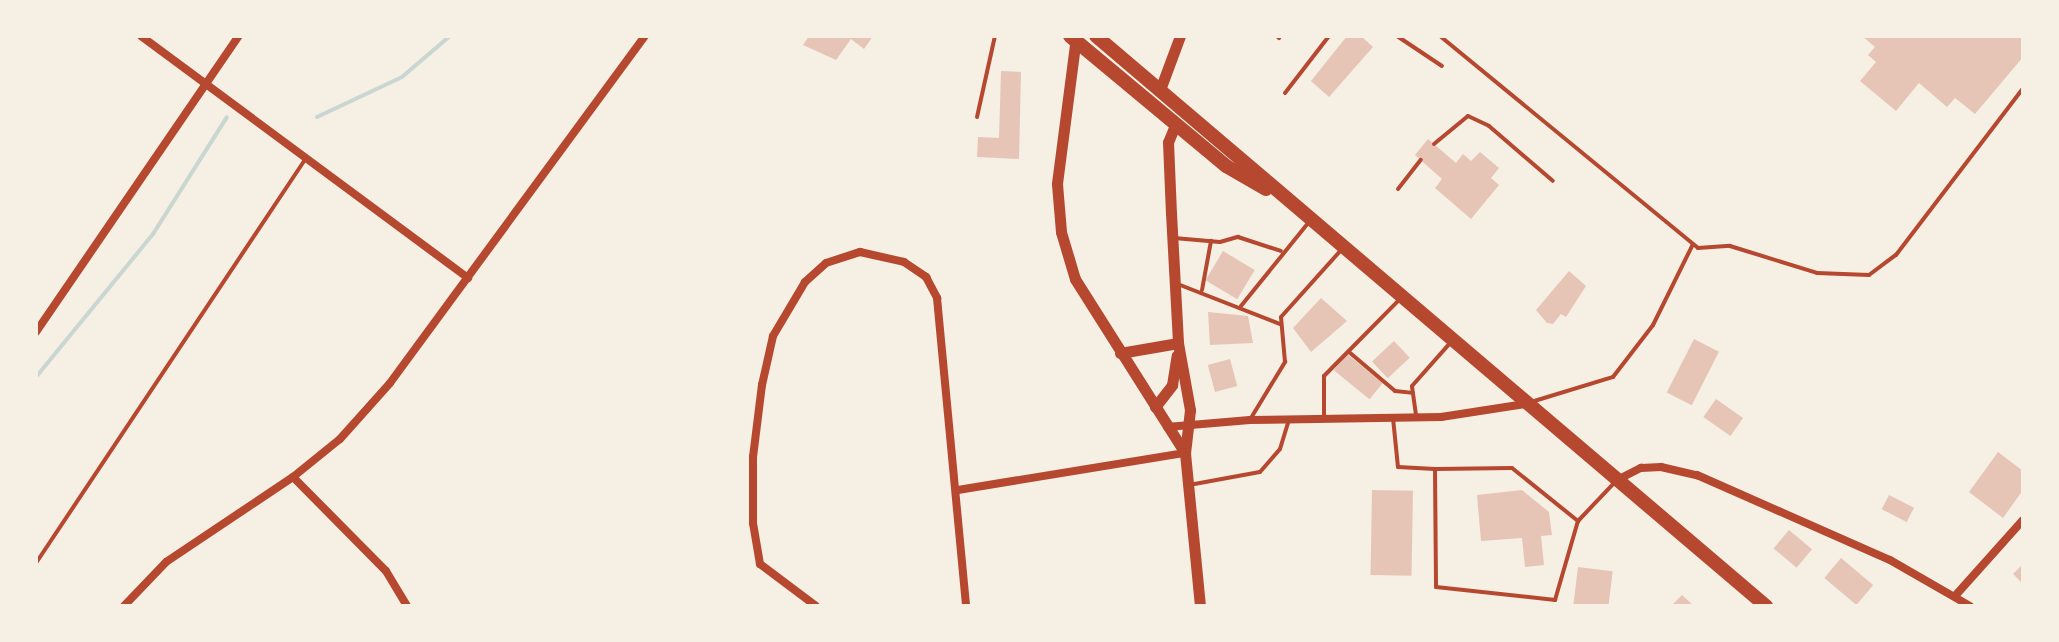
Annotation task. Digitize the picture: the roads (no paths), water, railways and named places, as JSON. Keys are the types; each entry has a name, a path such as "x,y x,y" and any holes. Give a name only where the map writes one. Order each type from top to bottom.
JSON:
{"highway":[{"path":"1073,36 1226,166 1280,197"},
{"path":"1096,36 1239,153 1280,197 1309,222 1766,606"}],"street":[{"path":"141,36 308,155 468,278"},
{"path":"36,332 239,36"},
{"path":"124,606 166,562 293,477 340,439 390,383 645,36"},
{"path":"1073,36 1057,184 1061,232 1075,279 1185,453"},
{"path":"1161,87 1180,36"},
{"path":"1175,125 1168,142 1172,238 1178,343 1191,424 1185,453 1200,606"},
{"path":"816,606 760,564 753,523 753,457 773,336 786,308 826,263 860,252 886,254 926,277 937,298 944,341 966,606"},
{"path":"1120,353 1178,343"},
{"path":"1155,407 1172,385 1178,343"},
{"path":"1167,427 1250,420 1417,418 1525,404"},
{"path":"958,490 1185,453"},
{"path":"1617,480 1641,468 1661,467 1697,475 1890,560 1970,606"},
{"path":"293,477 386,571 407,606"},
{"path":"1955,596 2023,520"}],"lane":[{"path":"977,117 995,36"},
{"path":"1285,93 1329,36"},
{"path":"1397,36 1442,66"},
{"path":"1440,36 1693,244 1730,246 1817,273 1869,275 1896,255 2023,88"},
{"path":"1434,144 1468,116 1489,126 1553,181"},
{"path":"36,563 308,155"},
{"path":"1398,189 1421,160"},
{"path":"1241,306 1273,268 1281,251 1309,222"},
{"path":"1172,238 1211,241 1238,237 1281,251"},
{"path":"1202,290 1211,241"},
{"path":"1525,404 1613,377 1653,325 1693,244"},
{"path":"1280,324 1342,249"},
{"path":"1175,282 1202,290 1280,324 1287,340 1285,362 1250,420"},
{"path":"1324,419 1324,376 1400,299"},
{"path":"1417,418 1412,386 1451,341"},
{"path":"1349,352 1395,391 1413,393"},
{"path":"1393,418 1398,467 1512,468 1578,521"},
{"path":"1188,486 1260,472 1280,449 1288,419"},
{"path":"1435,469 1436,587 1555,600 1578,521 1617,480"}],"waterway":[{"path":"317,117 402,77 450,36"},
{"path":"36,377 153,234 227,117"}]}
